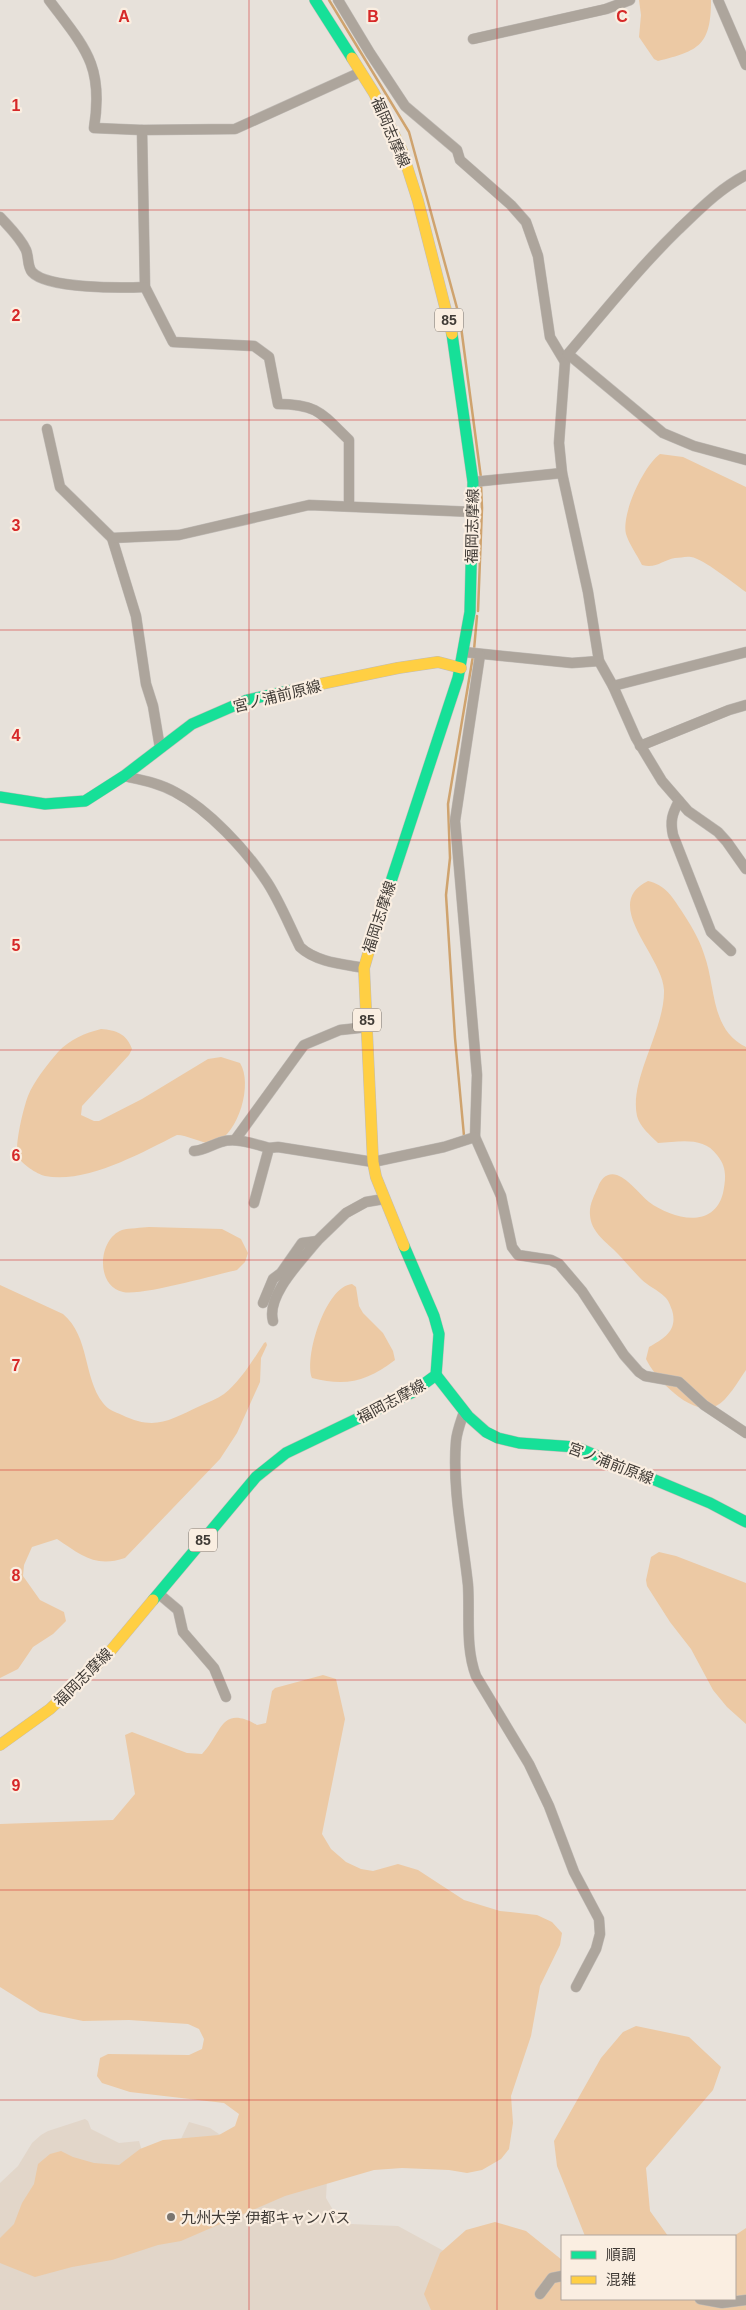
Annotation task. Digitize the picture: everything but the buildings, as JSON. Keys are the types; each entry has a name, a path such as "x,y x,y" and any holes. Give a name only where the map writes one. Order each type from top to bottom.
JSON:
{"main road":[{"name":"福岡志摩線","path":"0,1745 50,1709 108,1654 256,1477 286,1453 413,1392 436,1375 439,1334 434,1316 384,1199 373,1162 364,968 382,907 461,668 470,612 474,512 473,482 465,416 449,318 418,201 402,150 374,92 315,0"},
{"name":"宮ノ浦前原線","path":"0,797 45,804 85,801 124,776 192,724 247,700 398,668 438,662 461,668"},
{"name":"宮ノ浦前原線","path":"436,1375 476,1426 494,1436 512,1442 564,1444 576,1448 710,1503 746,1522"}],"street":[{"path":"49,0 84,46 92,62 97,92 94,128 142,130 235,129 361,72"},
{"path":"338,0 370,53 406,106 457,150 460,160 511,205 526,222 538,256 550,337 567,358 663,433 694,446 746,460"},
{"path":"473,39 606,9 630,0"},
{"path":"718,0 746,65"},
{"path":"142,130 145,287 173,342 254,346 269,357 278,404 301,404 322,414 349,440 349,506"},
{"path":"746,175 729,185 699,208 663,245 567,358 559,442 562,473 588,592 599,661 613,686 640,746 662,781 688,811 718,832 746,869"},
{"path":"0,216 16,235 26,251 33,274 46,281 109,288 145,287"},
{"path":"47,429 60,487 112,538 136,616 146,684 153,706 160,748"},
{"path":"473,482 562,473"},
{"path":"112,538 179,535 309,505 474,512"},
{"path":"464,652 572,663 599,661"},
{"path":"613,686 746,652"},
{"path":"480,655 455,821 477,1075 475,1137 501,1196 515,1252 518,1255 551,1260 568,1272 624,1355 639,1372 645,1376 679,1382 704,1405 746,1433"},
{"path":"640,746 746,705"},
{"path":"124,776 148,781 175,791 211,818 249,858 267,882 300,947 305,952 326,961 364,968"},
{"path":"679,801 672,814 670,823 673,835 711,932 731,951"},
{"path":"236,1140 304,1045 340,1030 368,1027"},
{"path":"194,1151 204,1150 222,1141 236,1140 269,1148 373,1162 444,1147 475,1137"},
{"path":"254,1204 269,1148"},
{"path":"273,1321 272,1304 281,1288 317,1241 346,1212 366,1202 384,1199"},
{"path":"262,1303 273,1279 281,1272 299,1245 317,1241"},
{"path":"464,1412 456,1438 455,1455 458,1510 468,1587 469,1649 472,1666 476,1676 529,1764 549,1806 574,1872 599,1920 600,1934 596,1949 576,1987"},
{"path":"159,1594 178,1610 183,1632 214,1668 226,1697"},
{"path":"540,2294 552,2278 561,2276"},
{"path":"706,2300 722,2303 746,2300"}],"shaded area":[{"path":"639,0 711,0 708,27 700,44 684,54 658,61 654,59 639,37 641,15"},
{"path":"660,454 683,457 746,487 746,592 711,567 691,557 675,558 651,566 642,565 631,546 626,534 625,525 635,491 647,468"},
{"path":"648,881 659,885 668,892 691,926 700,942 708,966 720,1019 734,1039 746,1047 746,1370 725,1399 716,1406 706,1408 696,1406 675,1394 657,1376 646,1359 649,1347 665,1337 672,1328 672,1310 668,1300 641,1279 600,1237 593,1227 590,1215 593,1197 599,1184 605,1176 611,1174 626,1180 658,1208 669,1213 691,1218 702,1217 711,1212 718,1205 724,1188 723,1164 711,1149 698,1143 682,1141 658,1143 643,1127 637,1116 638,1086 659,1021 664,990 661,976 632,917 630,903 635,891"},
{"path":"101,1029 111,1030 124,1036 132,1049 129,1055 82,1106 81,1115 94,1121 99,1121 142,1099 208,1059 221,1057 240,1063 244,1072 244,1095 237,1119 231,1129 223,1138 212,1144 177,1135 130,1158 78,1176 45,1176 26,1165 18,1156 17,1144 24,1108 34,1085 62,1048 78,1037"},
{"path":"149,1227 222,1229 241,1239 248,1253 245,1262 237,1270 146,1291 123,1292 114,1288 104,1272 104,1252 108,1243 114,1235 122,1230"},
{"path":"352,1284 356,1287 359,1306 363,1313 383,1333 393,1351 395,1360 375,1373 356,1380 336,1382 312,1378 310,1368 311,1354 319,1324 334,1296 342,1288"},
{"path":"0,1285 63,1314 72,1323 82,1345 92,1381 103,1403 114,1411 134,1420 153,1423 162,1422 180,1416 221,1396 241,1377 264,1343 266,1342 267,1345 261,1358 260,1382 237,1433 220,1459 125,1558 105,1562 97,1561 81,1555 57,1539 32,1547 24,1565 23,1576 40,1600 64,1612 66,1621 53,1634 33,1647 18,1669 0,1678"},
{"path":"659,1552 676,1556 746,1583 746,1724 727,1707 713,1690 691,1649 670,1622 647,1586 646,1580 651,1557"},
{"path":"323,1675 336,1679 345,1719 322,1834 331,1849 346,1862 361,1869 373,1871 398,1864 418,1870 464,1900 500,1911 537,1915 552,1922 562,1933 560,1945 540,1986 531,2036 511,2096 513,2123 509,2149 501,2159 482,2170 467,2173 449,2170 402,2168 374,2170 285,2196 181,2241 158,2245 112,2260 72,2267 35,2277 0,2263 0,2238 14,2224 22,2203 34,2184 38,2164 50,2154 61,2151 73,2157 94,2163 119,2165 140,2149 163,2140 219,2135 235,2126 239,2114 224,2103 130,2092 102,2083 97,2076 100,2058 108,2054 189,2055 202,2049 204,2039 199,2029 188,2024 129,2020 83,2021 40,2012 0,1987 0,1824 113,1820 135,1794 125,1735 132,1732 187,1753 202,1754 218,1730 229,1720 236,1718 245,1719 257,1725 266,1723 272,1691 275,1688"},
{"path":"636,2026 689,2037 721,2067 713,2090 646,2168 650,2211 667,2235 585,2235 557,2166 554,2141 601,2058 623,2032"},
{"name":"九州大学 伊都キャンパス","path":"85,2119 88,2121 91,2129 119,2143 139,2141 142,2151 179,2152 181,2139 189,2122 210,2128 225,2138 327,2180 326,2198 333,2210 351,2224 398,2226 453,2256 561,2300 711,2310 0,2310 0,2183 18,2166 32,2143 48,2131"},
{"path":"495,2222 526,2231 561,2259 561,2300 736,2300 736,2235 746,2228 746,2310 431,2310 424,2294 440,2253 466,2230"}],"waterway":[{"path":"329,0 409,132 460,319 481,478"},
{"path":"478,611 482,508 481,484"},
{"path":"474,650 477,616"},
{"path":"464,1136 455,1038 446,895 450,858 448,804 473,656"}],"traffic: fast":[{"path":"315,0 352,58"},
{"path":"375,930 458,678 470,612 473,482 452,334"},
{"path":"0,797 45,804 85,801 124,776 192,724 247,700 306,687"},
{"path":"153,1600 256,1477 286,1453 413,1392 436,1375 439,1334 434,1316 404,1246"},
{"path":"436,1375 468,1416 486,1432 498,1438 519,1443 576,1447 710,1503 746,1522"}],"traffic: slow":[{"path":"352,58 374,93 402,151 418,201 452,334"},
{"path":"306,687 398,668 438,662 461,668"},
{"path":"375,930 364,968 373,1162 376,1177 404,1246"},
{"path":"0,1745 50,1709 108,1654 153,1600"}],"place":[{"name":"九州大学 伊都キャンパス","path":"171,2217"}]}
